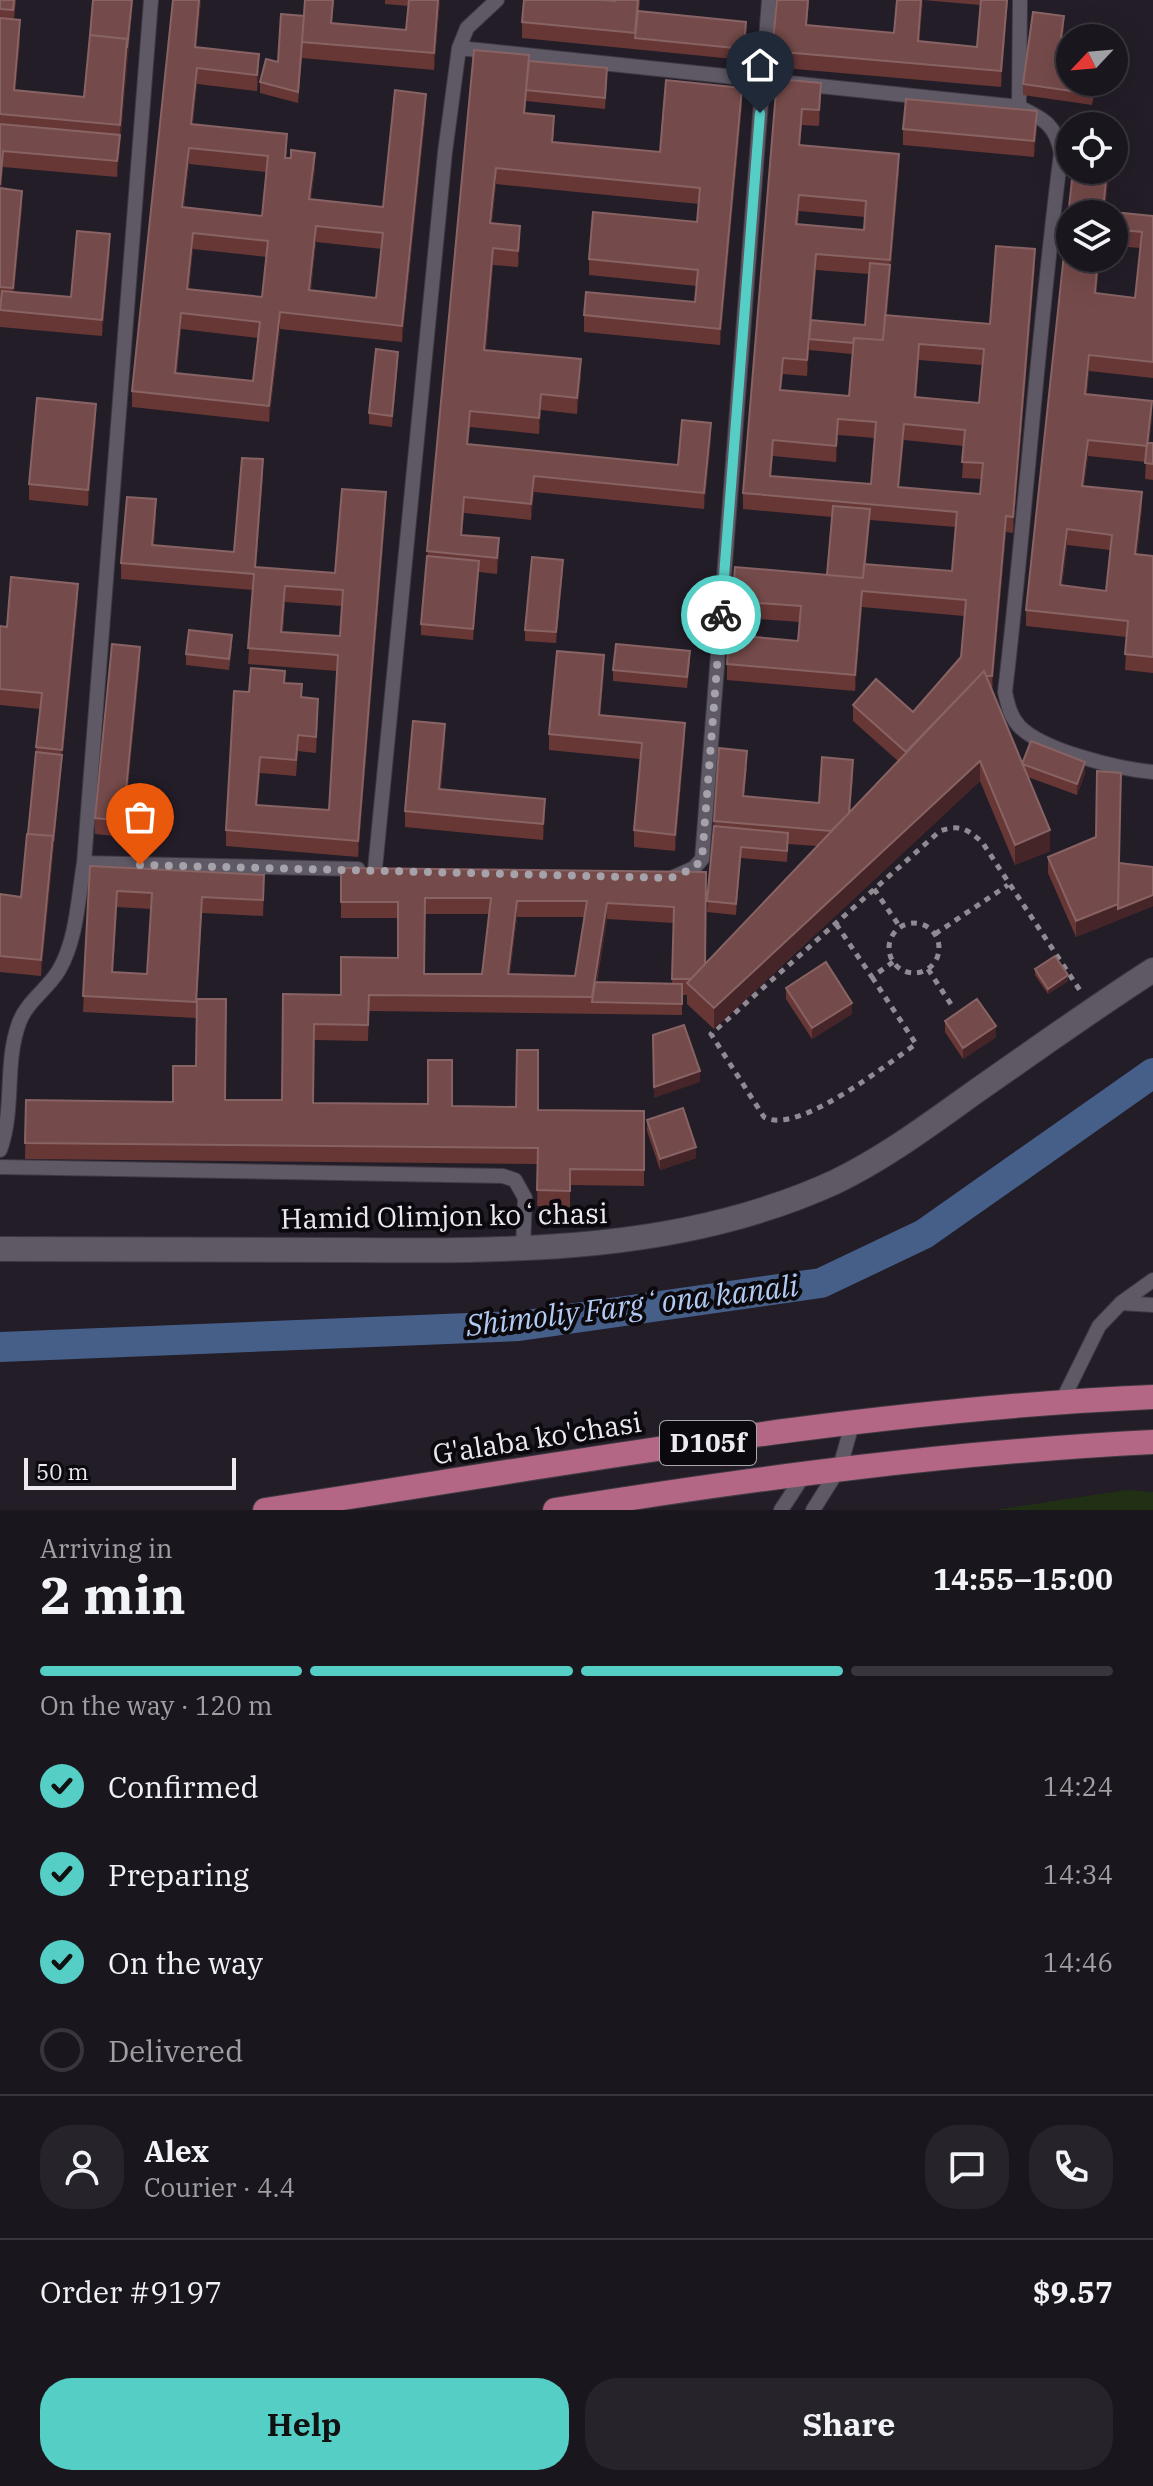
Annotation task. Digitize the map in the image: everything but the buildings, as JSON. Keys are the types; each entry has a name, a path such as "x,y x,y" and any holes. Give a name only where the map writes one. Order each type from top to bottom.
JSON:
{"main road":[{"name":"G'alaba ko'chasi","path":"265,1510 853,1421 1062,1401 1153,1397"},
{"name":"D105f","path":"555,1510 840,1467 1020,1448 1153,1442"}],"street":[{"name":"Hamid Olimjon koʻchasi","path":"0,1249 523,1248 635,1241 699,1228 770,1208 836,1181 902,1144 1153,970"}],"lane":[{"path":"0,1150 7,1130 13,1046 19,1021 31,1001 57,974 68,953 84,863 151,0"},
{"path":"375,869 445,152 459,48 467,28 497,0"},
{"path":"658,878 685,874 702,859 769,0"},
{"path":"1019,107 1020,0"},
{"path":"459,48 1019,107 1046,120 1057,133 1061,153 1043,295 1025,520 1005,692 1008,709 1030,736 1101,764 1153,772"},
{"path":"84,863 391,869"},
{"path":"0,1167 503,1176 515,1180 525,1198 523,1248"},
{"path":"1062,1401 1099,1326 1121,1303 1153,1280"},
{"path":"1121,1303 1153,1305"},
{"path":"813,1510 840,1467 853,1421"},
{"path":"781,1510 806,1472"}],"path":[{"path":"836,924 916,1044 824,1108 777,1121 764,1117 711,1034 940,831 953,826 965,828 982,842 1093,1009"},
{"path":"935,934 1008,885"},
{"path":"874,889 900,927"},
{"path":"919,923 935,934 939,953 928,969 909,973 893,962 889,943 900,927 919,923"},
{"path":"872,977 893,962"},
{"path":"928,969 954,1009"}],"green space":[{"path":"1127,1490 1153,1492 1153,1510 994,1510"}],"waterway":[{"name":"Shimoliy Fargʻona kanali","path":"0,1347 519,1326 821,1283 924,1234 1153,1073"}],"way so far":[{"path":"140,865 671,878 685,874 702,859 721,615"}],"route":[{"path":"721,615 760,113"}]}
